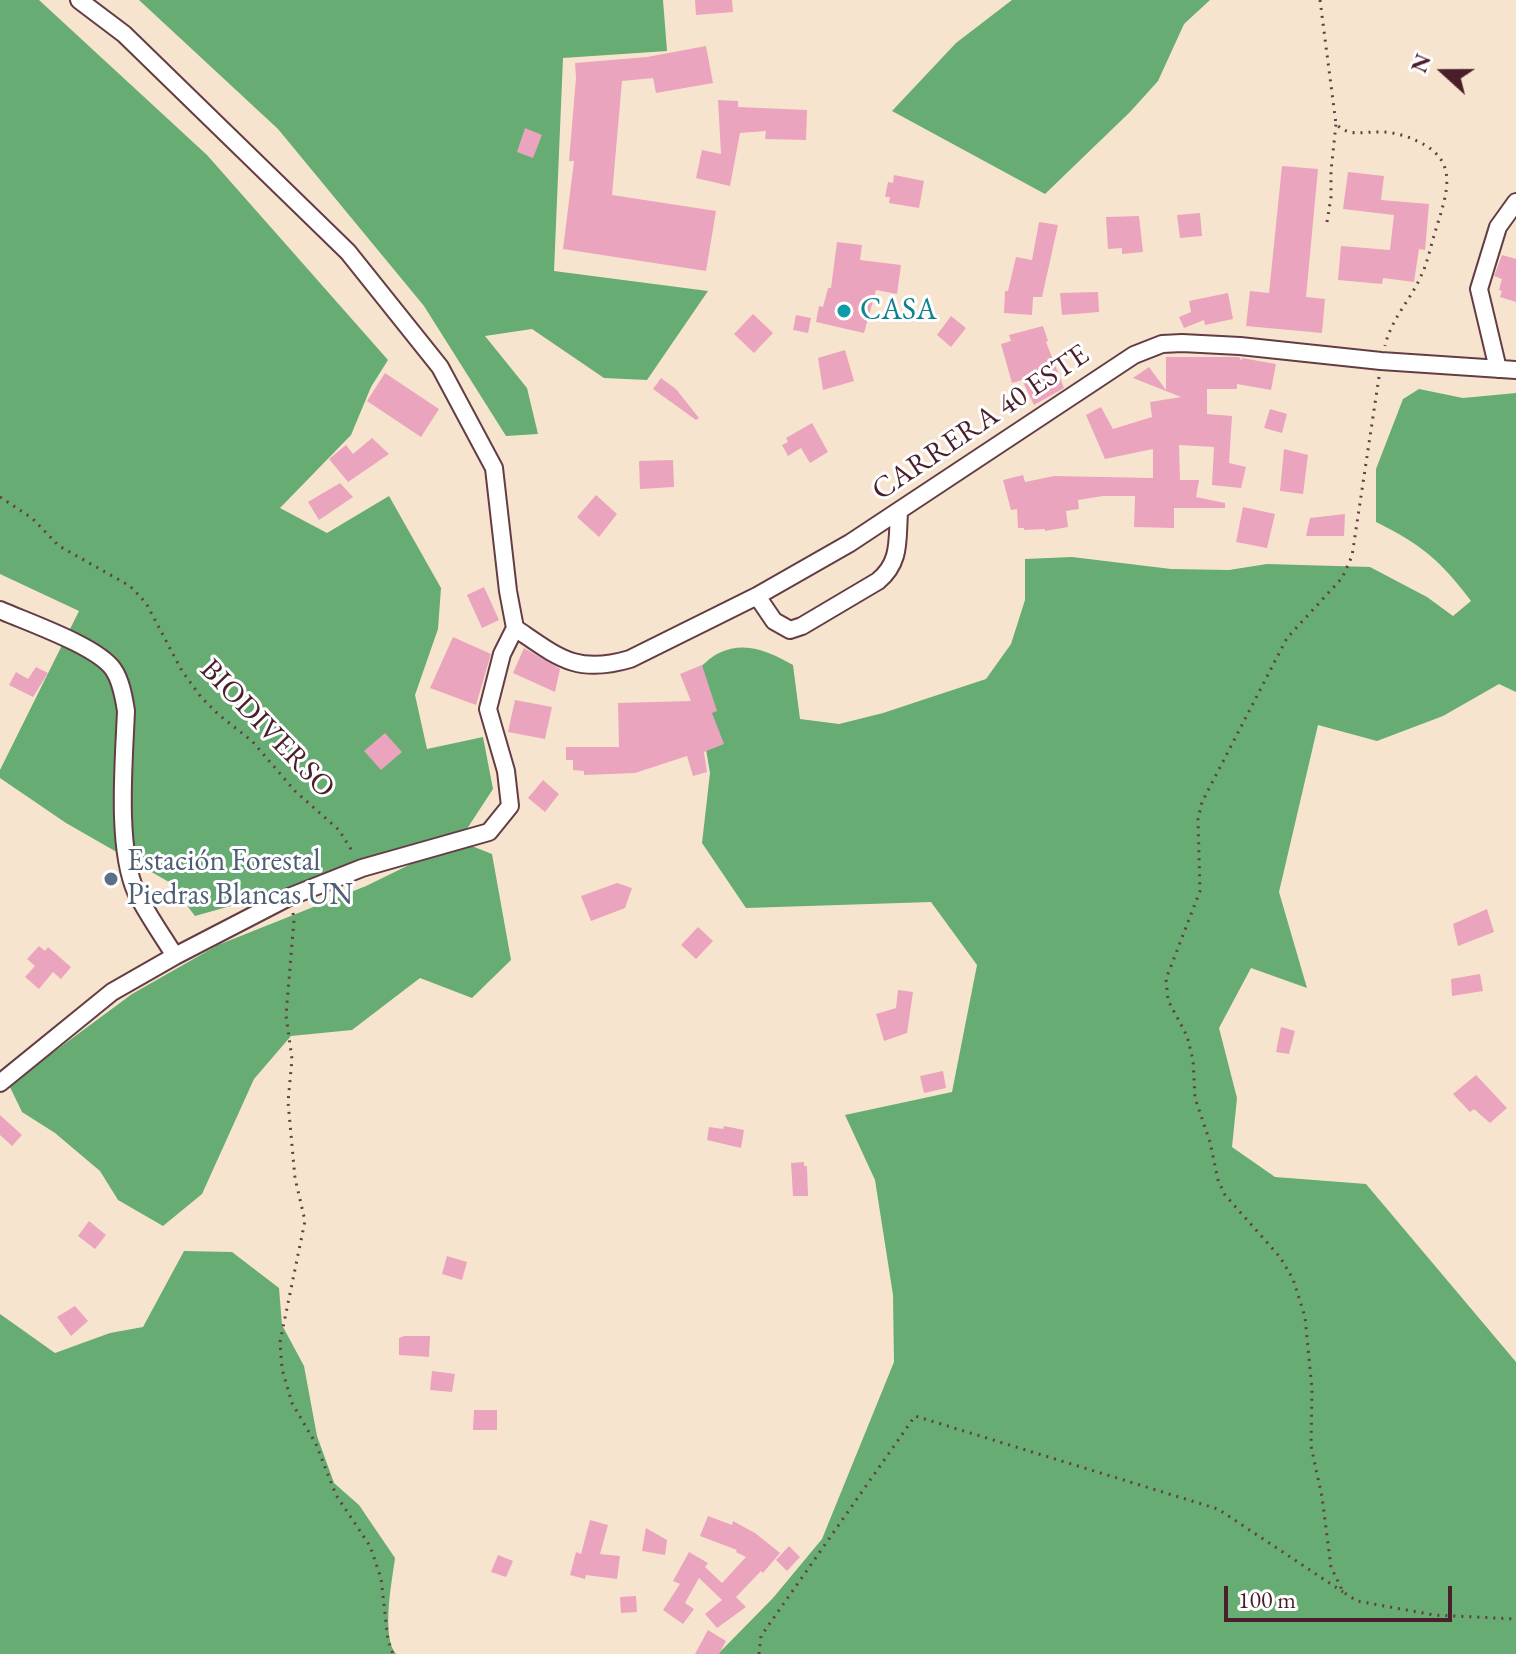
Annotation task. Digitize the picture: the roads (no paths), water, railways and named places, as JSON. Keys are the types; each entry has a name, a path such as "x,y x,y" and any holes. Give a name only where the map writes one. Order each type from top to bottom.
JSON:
{"street":[{"path":"0,1083 112,992 175,956 289,897 362,868 489,832 510,806 506,771 488,709 502,654 515,628 494,468 440,367 348,252 124,34 79,0"},
{"path":"1498,369 1479,289 1498,227 1516,202"},
{"name":"CARRERA 40 ESTE","path":"515,628 575,665 611,665 630,659 757,596 899,513 1150,347 1182,343 1240,346 1381,361 1516,370"},
{"path":"757,596 774,621 782,627 790,630 814,618 888,572 897,556 899,513"},
{"path":"0,610 94,652 112,668 124,697 126,711 125,843 129,870 136,891 175,956"}],"place":[{"name":"CASA","path":"844,311"},
{"name":"Estación Forestal Piedras Blancas UN","path":"111,879"}]}
